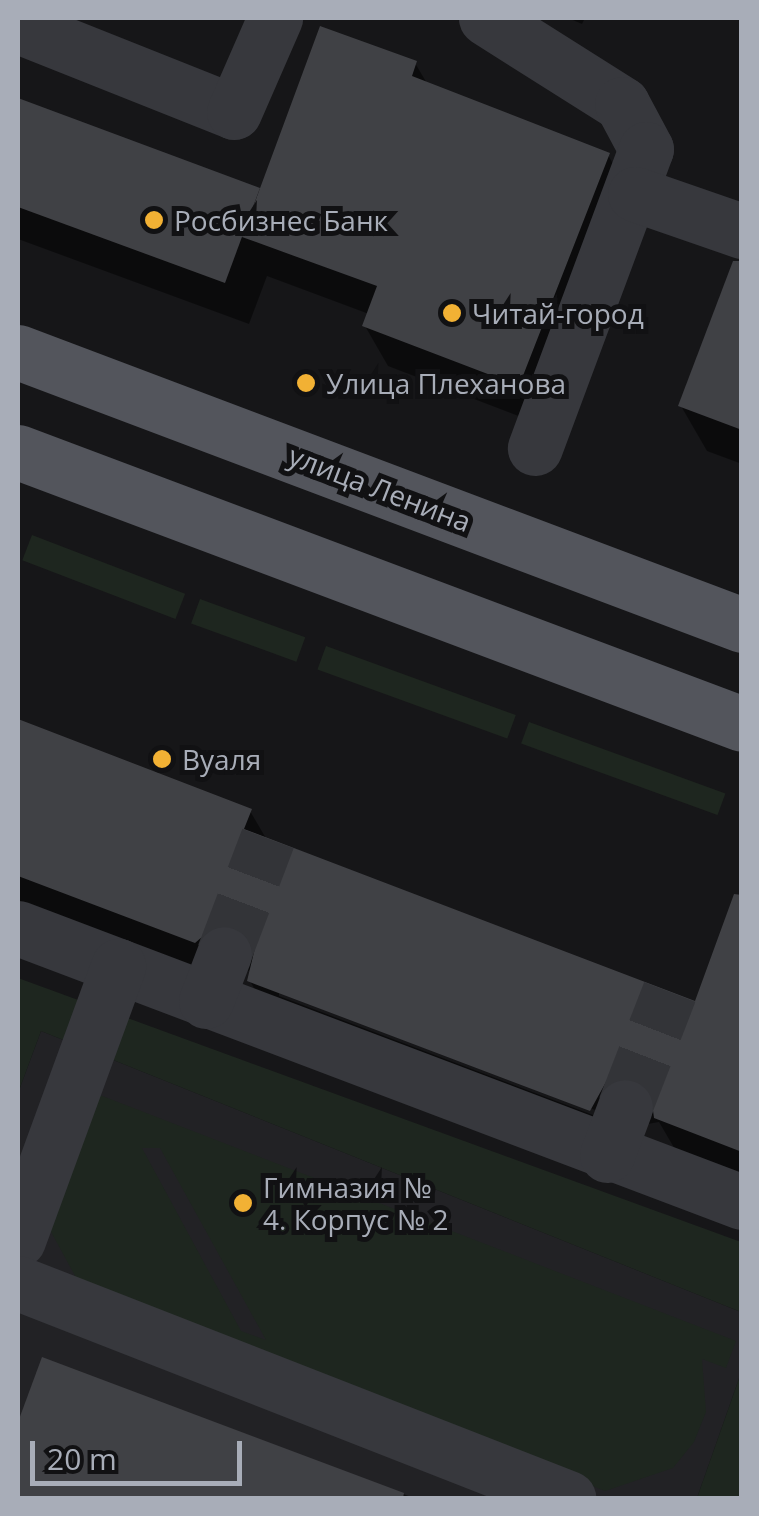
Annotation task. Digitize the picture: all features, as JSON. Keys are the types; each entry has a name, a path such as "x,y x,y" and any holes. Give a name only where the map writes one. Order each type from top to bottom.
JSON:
{"main road":[{"name":"улица Ленина","path":"18,352 742,625"},
{"path":"18,452 742,724"}],"lane":[{"path":"18,26 234,112 275,18"},
{"path":"486,18 622,104 646,149 634,194 535,448"},
{"path":"634,194 742,232"},
{"path":"18,928 118,966 215,977 616,1131 742,1202"},
{"path":"18,1240 118,966"},
{"path":"18,1284 568,1498"}],"shaded area":[{"path":"32,535 185,594 175,619 22,560"},
{"path":"200,599 305,637 296,662 191,623"},
{"path":"326,646 516,715 507,739 317,669"},
{"path":"529,722 725,793 718,815 521,744"},
{"path":"18,978 741,1242 741,1312 41,1031 18,1093"},
{"name":"Гимназия № 4. Корпус № 2","path":"41,1031 741,1312 741,1373 697,1498 18,1498 18,1093"},
{"path":"92,1092 736,1341 726,1368 702,1359 706,1412 694,1442 673,1468 605,1491 79,1283 50,1230","holes":["142,1148 160,1148 266,1340 241,1331"]},
{"path":"741,1373 741,1498 697,1498"}],"building":[{"path":"320,26 417,61 412,76 610,153 519,386 362,326 377,286 242,237"},
{"path":"18,98 260,188 225,283 18,207"},
{"path":"733,261 742,261 742,430 678,406"},
{"path":"18,719 252,809 244,829 695,1001 734,894 742,895 742,1152 654,1118 650,1088 635,1078 606,1082 590,1111 247,981 255,948 236,925 218,923 195,943 18,876"},
{"path":"42,1357 404,1493 403,1498 18,1498 18,1422"}],"tunnel":[{"path":"224,954 268,838"},
{"path":"625,1107 670,991"}],"place":[{"name":"Росбизнес Банк","path":"154,220"},
{"name":"Читай-город","path":"452,313"},
{"name":"Улица Плеханова","path":"306,383"},
{"name":"Вуаля","path":"162,759"},
{"name":"Гимназия № 4. Корпус № 2","path":"243,1203"}]}
